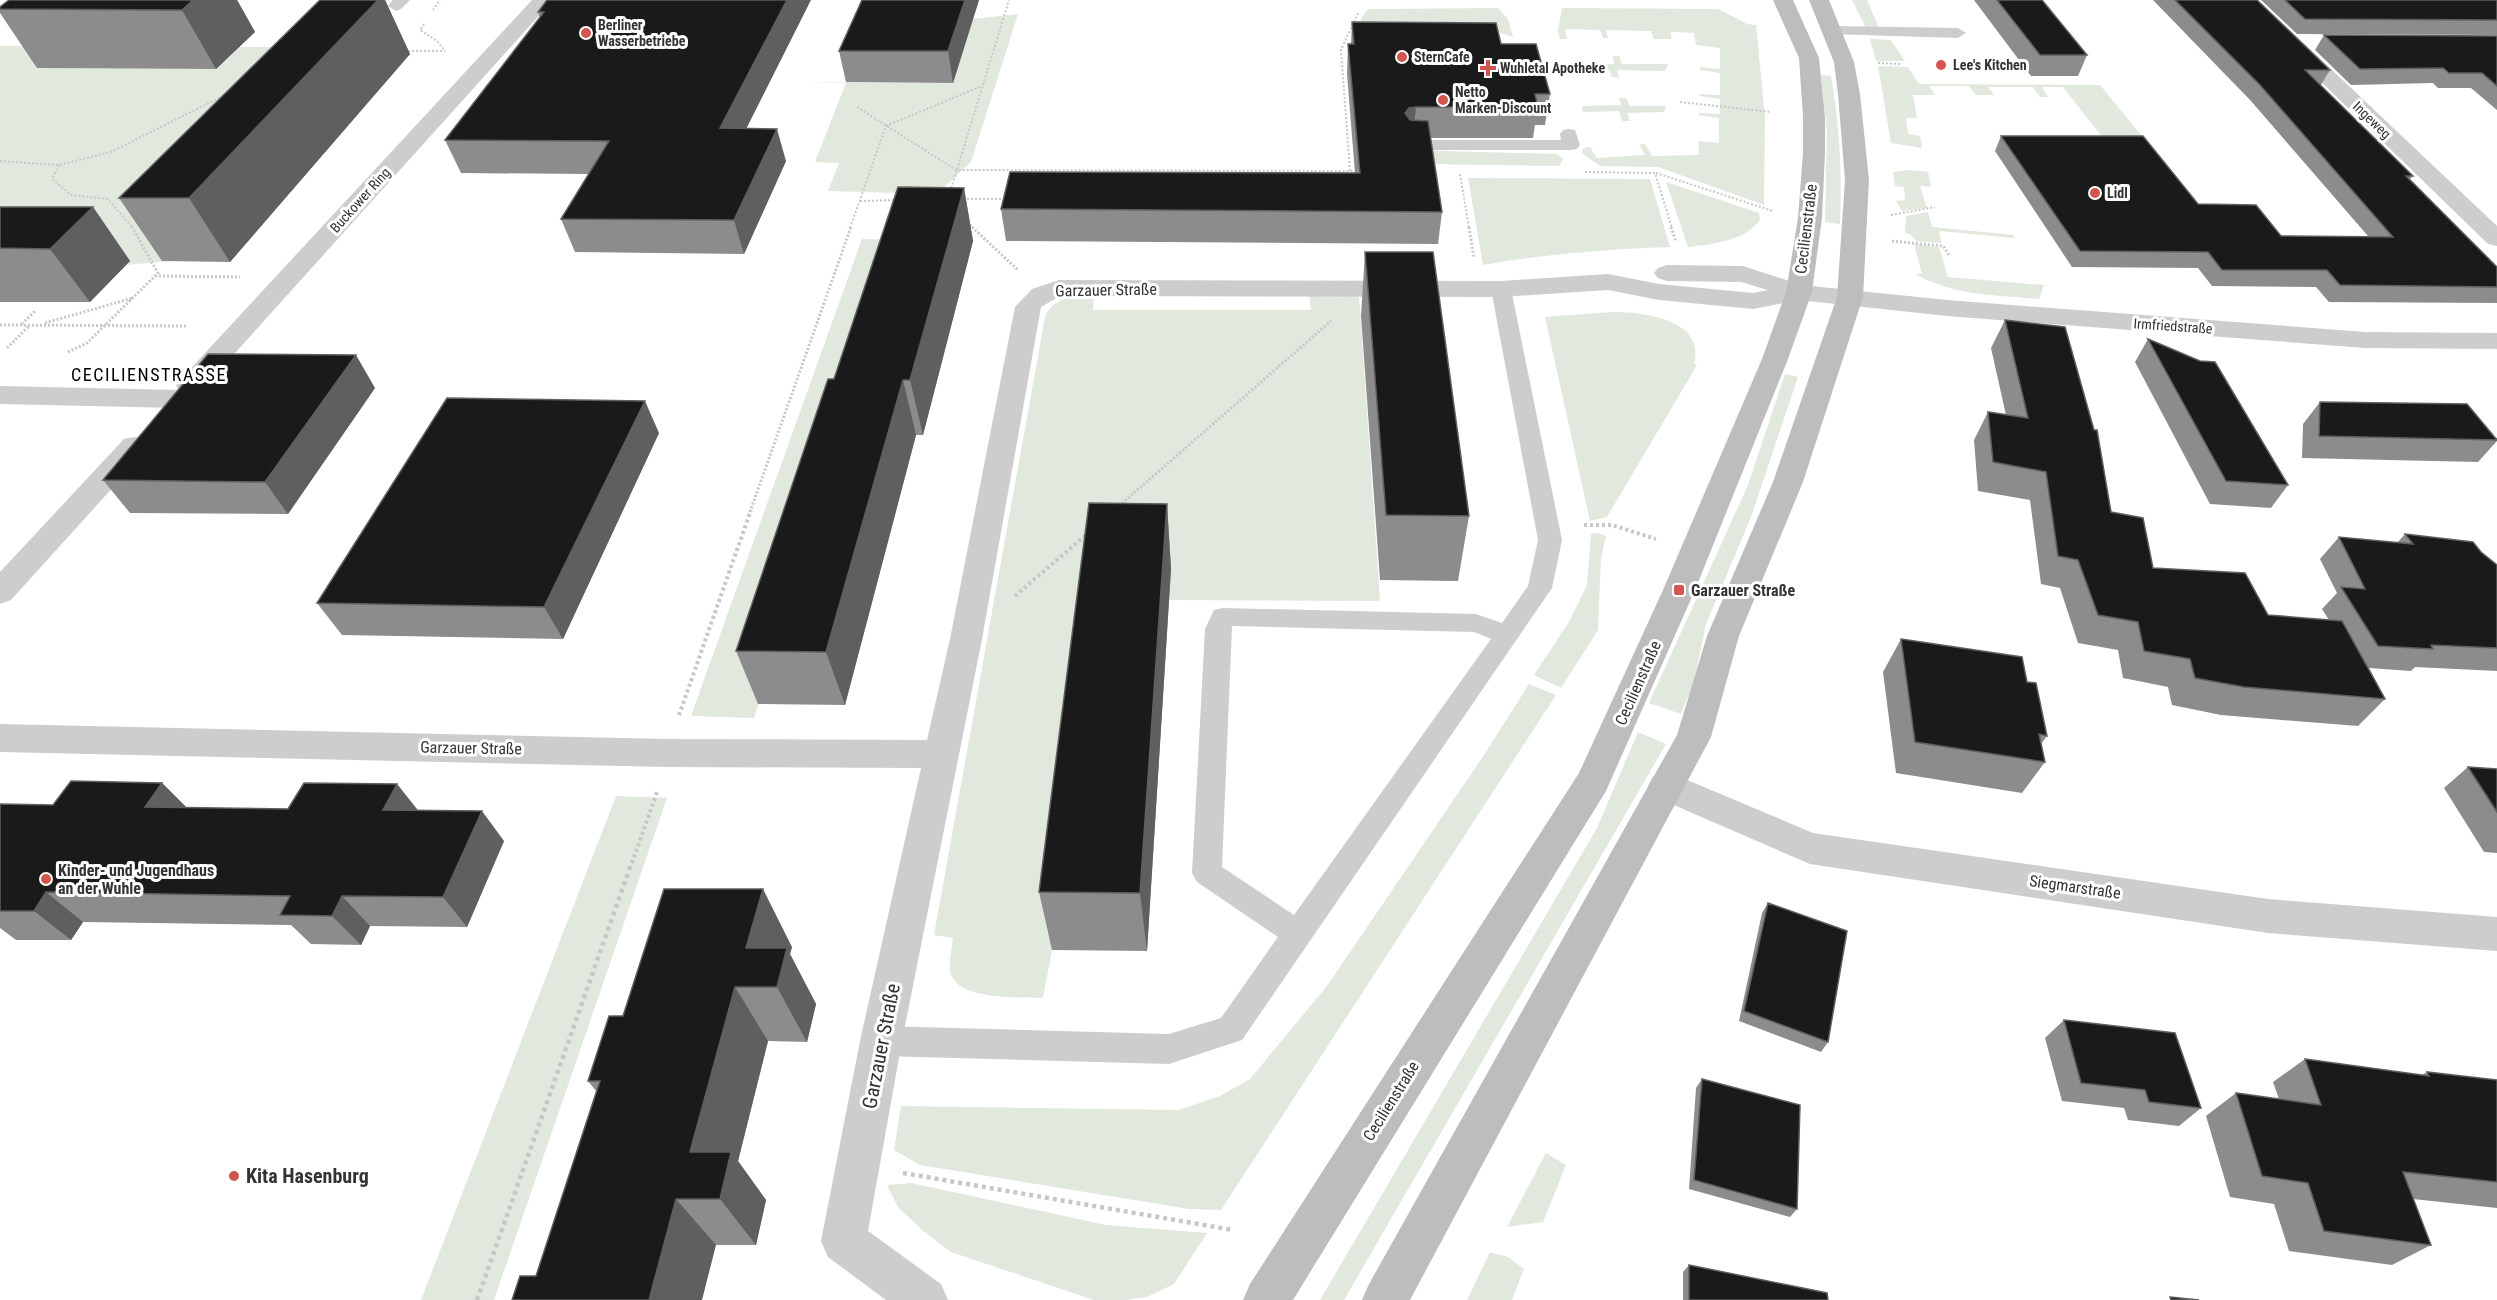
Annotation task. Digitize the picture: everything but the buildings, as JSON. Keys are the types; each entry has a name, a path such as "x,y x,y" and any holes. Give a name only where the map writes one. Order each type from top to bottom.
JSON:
{"street":[{"name":"Buckower Ring","path":"0,592 543,0"},
{"name":"Cecilienstraße","path":"1266,1300 1593,781 1683,579 1775,359 1799,292 1810,218 1815,117 1809,58 1783,0"},
{"path":"1385,1300 1694,737 1723,636 1788,482 1850,297 1857,180 1850,94 1844,62 1834,31 1819,0"},
{"name":"Ingeweg","path":"2247,0 2497,239"},
{"path":"2291,42 2314,42"},
{"name":"Garzauer Straße","path":"925,1300 844,1241 881,1041 966,639 1028,307 1038,296 1059,288 1501,289 1608,282 1659,292 1753,301 1799,292 1850,297"},
{"name":"Irmfriedstraße","path":"1850,297 1947,308 2365,340 2497,341"},
{"path":"0,395 177,399"},
{"name":"Garzauer Straße","path":"0,738 668,753 942,754"},
{"name":"Siegmarstraße","path":"1666,786 1810,848 2268,916 2497,934"}],"lane":[{"path":"1834,31 1959,33"},
{"path":"1413,145 1571,145 1569,134"},
{"path":"881,1041 1169,1049 1231,1030 1540,588 1550,540 1501,289"},
{"path":"1298,934 1207,873 1218,629 1223,617 1476,623 1506,635"}],"path":[{"path":"432,11 440,0"},
{"path":"948,199 1009,0"},
{"path":"1350,171 1341,50 1359,11"},
{"path":"401,51 445,51 437,41 420,30 426,21"},
{"path":"1871,63 1902,64"},
{"path":"668,753 676,723 886,126 982,86"},
{"path":"0,161 59,165 111,152 229,93"},
{"path":"1680,102 1771,112"},
{"path":"857,107 956,170 1361,171"},
{"path":"59,165 52,179 71,195 108,199 138,234 158,273 87,343 68,352"},
{"path":"1298,171 1298,181"},
{"path":"1460,172 1474,260"},
{"path":"1579,172 1655,172 1773,211"},
{"path":"1655,172 1677,244"},
{"path":"960,199 1006,199"},
{"path":"860,201 905,200"},
{"path":"1890,215 1935,207"},
{"path":"961,218 1019,271"},
{"path":"960,224 969,224"},
{"path":"1892,241 1944,246 1949,255"},
{"path":"154,276 246,277"},
{"path":"39,325 133,298"},
{"path":"21,325 36,310"},
{"path":"1118,507 1333,320"},
{"path":"0,325 188,326"},
{"path":"7,348 30,325"},
{"path":"966,639 1091,530"},
{"path":"477,1300 658,787"},
{"path":"858,1165 1233,1230"}],"shaded area":[{"path":"1852,0 1867,0 1880,30 1867,30"},
{"path":"1498,8 1508,19 1513,37 1490,29 1359,24 1365,12 1370,9"},
{"path":"1562,8 1718,9 1747,24 1756,25 1765,117 1764,205 1658,167 1600,166 1582,153 1583,148 1590,147 1597,158 1645,155 1639,144 1645,144 1652,156 1699,155 1698,141 1719,143 1719,118 1699,115 1699,113 1720,114 1720,99 1699,96 1700,94 1720,95 1720,73 1700,70 1700,67 1720,69 1720,48 1696,45 1694,33 1671,32 1671,39 1654,39 1651,31 1606,30 1608,38 1603,38 1600,30 1565,29 1567,39 1560,39 1558,31"},
{"path":"1018,14 971,162 937,194 828,191 839,163 815,162 846,83 799,82 953,83 973,19"},
{"path":"1870,39 1891,40 1905,61 1876,61"},
{"path":"0,46 65,46 39,68 216,69 240,47 340,47 211,216 170,261 126,265 130,261 0,260"},
{"path":"1613,56 1619,56 1622,64 1668,64 1665,71 1617,70 1619,78 1612,77 1609,70 1571,71 1568,64 1614,64"},
{"path":"1878,66 1908,67 1919,84 2100,85 2155,152 2114,152 2063,87 2042,87 2048,97 2040,97 2033,87 1988,87 1994,95 1976,95 1969,86 1929,86 1935,95 1913,95 1917,118 1906,118 1908,134 1920,136 1922,148 1891,143"},
{"path":"1821,75 1831,76 1836,113 1840,168 1840,224 1825,222 1827,132"},
{"path":"1619,98 1626,98 1630,106 1666,106 1664,112 1627,113 1630,121 1622,121 1619,111 1583,112 1582,106 1621,105"},
{"path":"1405,150 1557,154 1563,159 1559,166 1356,163"},
{"path":"1910,170 1928,172 1931,187 1920,186 1927,208 1902,211 1896,201 1905,200 1904,187 1895,186 1893,172"},
{"path":"1468,178 1650,179 1670,247 1576,253 1483,265"},
{"path":"1666,182 1759,213 1760,220 1746,233 1737,237 1717,243 1688,247"},
{"path":"1928,212 1932,227 2013,235 2015,238 1939,231 1941,243 1916,241 1910,234 1905,233 1906,216"},
{"path":"862,239 909,240 843,434 754,718 691,716"},
{"path":"1914,244 1939,247 1948,277 2044,285 2039,299 1960,291 1930,281 1915,274 1922,274"},
{"path":"1094,293 1093,310 1311,310 1309,295 1359,295 1380,601 1169,600 1171,569 1052,950 1043,998 990,995 963,988 954,981 950,971 953,938 934,935 1045,317 1059,301"},
{"path":"1613,312 1655,317 1681,328 1690,336 1695,348 1694,363 1697,365 1607,517 1590,521 1545,317"},
{"path":"1785,374 1798,377 1751,517 1706,624 1694,682 1681,714 1649,703 1748,485"},
{"path":"1598,533 1606,536 1601,558 1598,630 1561,688 1534,675 1569,622 1587,585 1591,534"},
{"path":"1529,684 1556,695 1221,1210 1189,1209 920,1165 894,1150 901,1106 1179,1110 1220,1096 1250,1079 1327,986 1482,758"},
{"path":"1638,732 1666,744 1344,1300 1320,1300 1597,828"},
{"path":"616,796 667,798 494,1300 421,1300"},
{"path":"1546,1153 1566,1165 1543,1222 1507,1227"},
{"path":"911,1183 1106,1225 1207,1233 1174,1284 1147,1297 1127,1300 1094,1300 951,1252 922,1230 898,1207 887,1185"},
{"path":"1490,1252 1508,1257 1524,1269 1512,1300 1467,1300"}],"place":[{"name":"Berliner Wasserbetriebe","path":"586,33"},
{"name":"SternCafe","path":"1402,57"},
{"name":"Lee's Kitchen","path":"1941,65"},
{"name":"Wuhletal Apotheke","path":"1488,68"},
{"name":"Netto Marken-Discount","path":"1443,100"},
{"name":"Lidl","path":"2095,193"},
{"name":"Garzauer Straße","path":"1679,590"},
{"name":"Kinder- und Jugendhaus an der Wuhle","path":"46,879"},
{"name":"Kita Hasenburg","path":"234,1176"}],"district":[{"name":"CECILIENSTRASSE","path":"149,374"}]}
